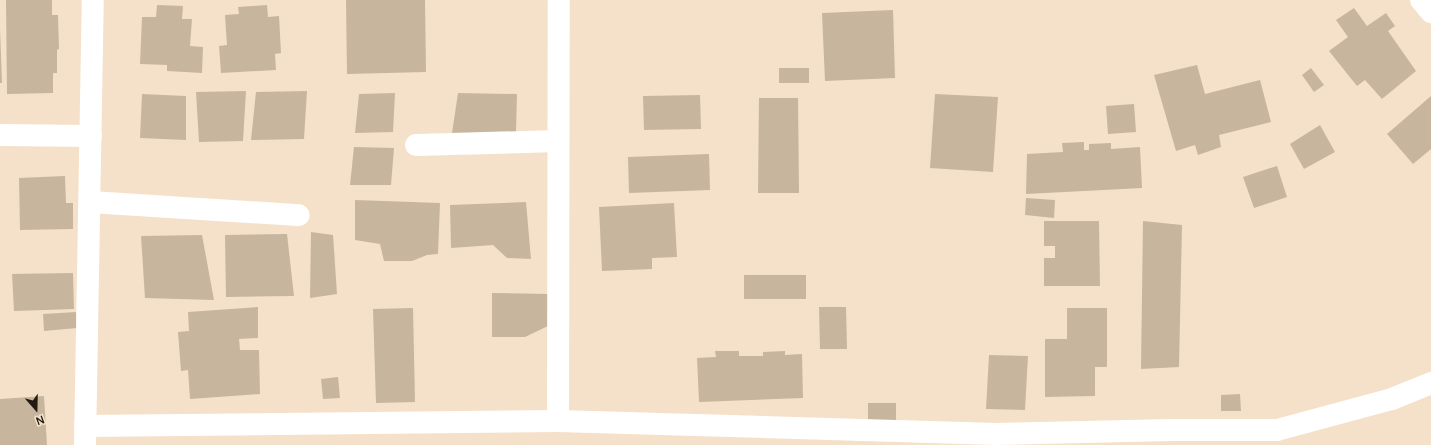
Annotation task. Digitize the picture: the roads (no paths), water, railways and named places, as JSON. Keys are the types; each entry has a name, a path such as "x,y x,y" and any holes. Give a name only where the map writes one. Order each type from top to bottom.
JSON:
{"street":[{"path":"93,0 85,436 558,422 997,440 1172,430 1277,430 1392,398 1431,383"},
{"path":"558,422 559,0"},
{"path":"1421,0 1431,12"},
{"path":"0,135 91,136"},
{"path":"416,144 558,141"},
{"path":"90,202 299,215"}]}
